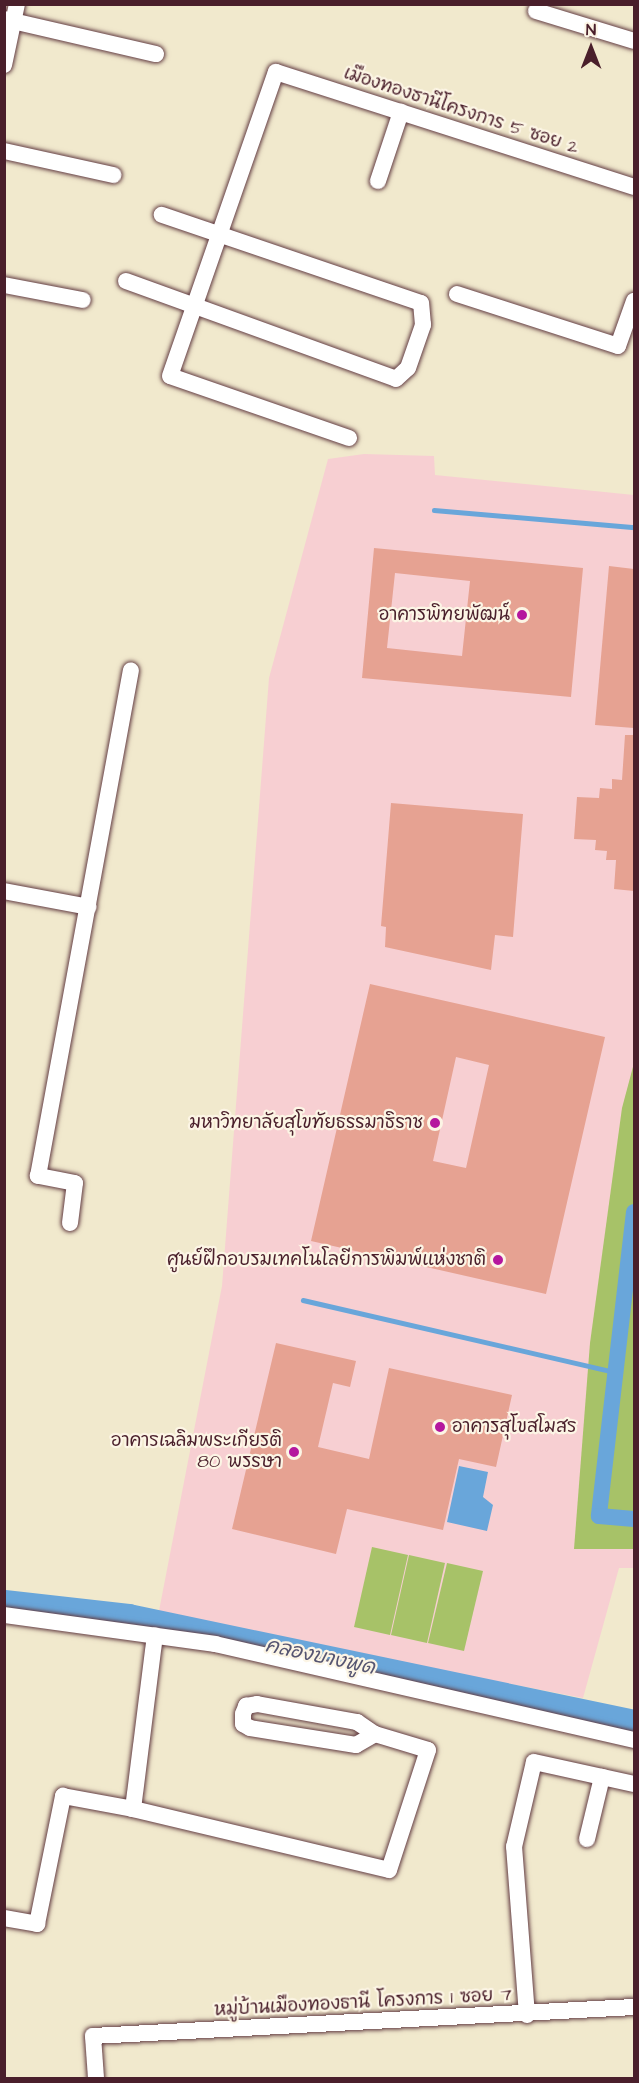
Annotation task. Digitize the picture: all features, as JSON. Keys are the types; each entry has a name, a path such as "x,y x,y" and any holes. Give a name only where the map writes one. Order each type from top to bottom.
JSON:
{"street":[{"path":"536,11 634,41"},
{"path":"4,65 11,15 156,54"},
{"name":"เมืองทองธานีโครงการ 5 ซอย 2","path":"218,234 276,72 634,187"},
{"path":"378,181 401,112"},
{"path":"4,151 113,175"},
{"path":"126,281 396,378 406,372 417,348 424,313 421,303 162,215"},
{"path":"218,234 170,376 349,438"},
{"path":"4,285 83,300"},
{"path":"457,294 618,346 634,301"},
{"path":"70,1223 75,1183 38,1176 131,670"},
{"path":"4,891 89,907"},
{"path":"4,1615 155,1635 285,1659 634,1740"},
{"path":"133,1809 155,1635"},
{"path":"4,1918 37,1924 63,1796 133,1809 389,1870 429,1750 375,1734 357,1722 257,1704 246,1706 243,1714 243,1724 250,1728 356,1745 375,1734"},
{"path":"527,2015 514,1847 534,1762 634,1784"},
{"path":"587,1839 602,1777"},
{"name":"หมู่บ้านเมืองทองธานี โครงการ 1 ซอย 7","path":"96,2079 93,2036 527,2015 634,2007"}],"shaded area":[{"name":"มหาวิทยาลัยสุโขทัยธรรมาธิราช","path":"364,454 434,456 435,475 634,495 634,1568 619,1568 583,1698 158,1616 222,1286 269,678 328,459"}],"green space":[{"path":"634,1063 634,1549 574,1549 590,1343 622,1108"},
{"path":"372,1547 408,1555 390,1635 354,1627"},
{"path":"409,1555 445,1563 427,1643 391,1635"},
{"path":"447,1563 483,1571 464,1651 428,1643"}],"water":[{"path":"459,1466 488,1472 483,1497 493,1505 487,1531 447,1522"}],"building":[{"name":"อาคารพิทยพัฒน์","path":"374,548 583,568 571,697 362,678","holes":["395,573 470,581 462,656 387,648"]},
{"path":"609,566 634,569 634,728 595,725"},
{"path":"625,735 634,735 634,891 614,889 616,860 606,860 607,851 595,850 596,840 574,839 577,797 599,798 600,788 612,789 612,779 622,780"},
{"path":"391,803 523,814 513,937 495,935 491,970 385,947 386,927 381,926"},
{"path":"370,984 605,1037 546,1294 311,1241","holes":["456,1057 489,1065 466,1168 433,1161"]},
{"path":"276,1343 356,1361 350,1387 333,1383 318,1447 369,1459 389,1368 512,1395 496,1467 459,1459 443,1530 347,1509 336,1554 232,1529"}],"waterway":[{"path":"434,510 634,527"},
{"path":"634,1212 599,1516 634,1519"},
{"path":"303,1300 616,1372"},
{"name":"คลองบางพูด","path":"4,1603 128,1617 634,1723"}],"place":[{"name":"อาคารพิทยพัฒน์","path":"522,615"},
{"name":"มหาวิทยาลัยสุโขทัยธรรมาธิราช","path":"435,1123"},
{"name":"ศูนย์ฝึกอบรมเทคโนโลยีการพิมพ์แห่งชาติ","path":"498,1260"},
{"name":"อาคารสุโขสโมสร","path":"440,1427"},
{"name":"อาคารเฉลิมพระเกียรติ 80 พรรษา","path":"294,1452"}]}
